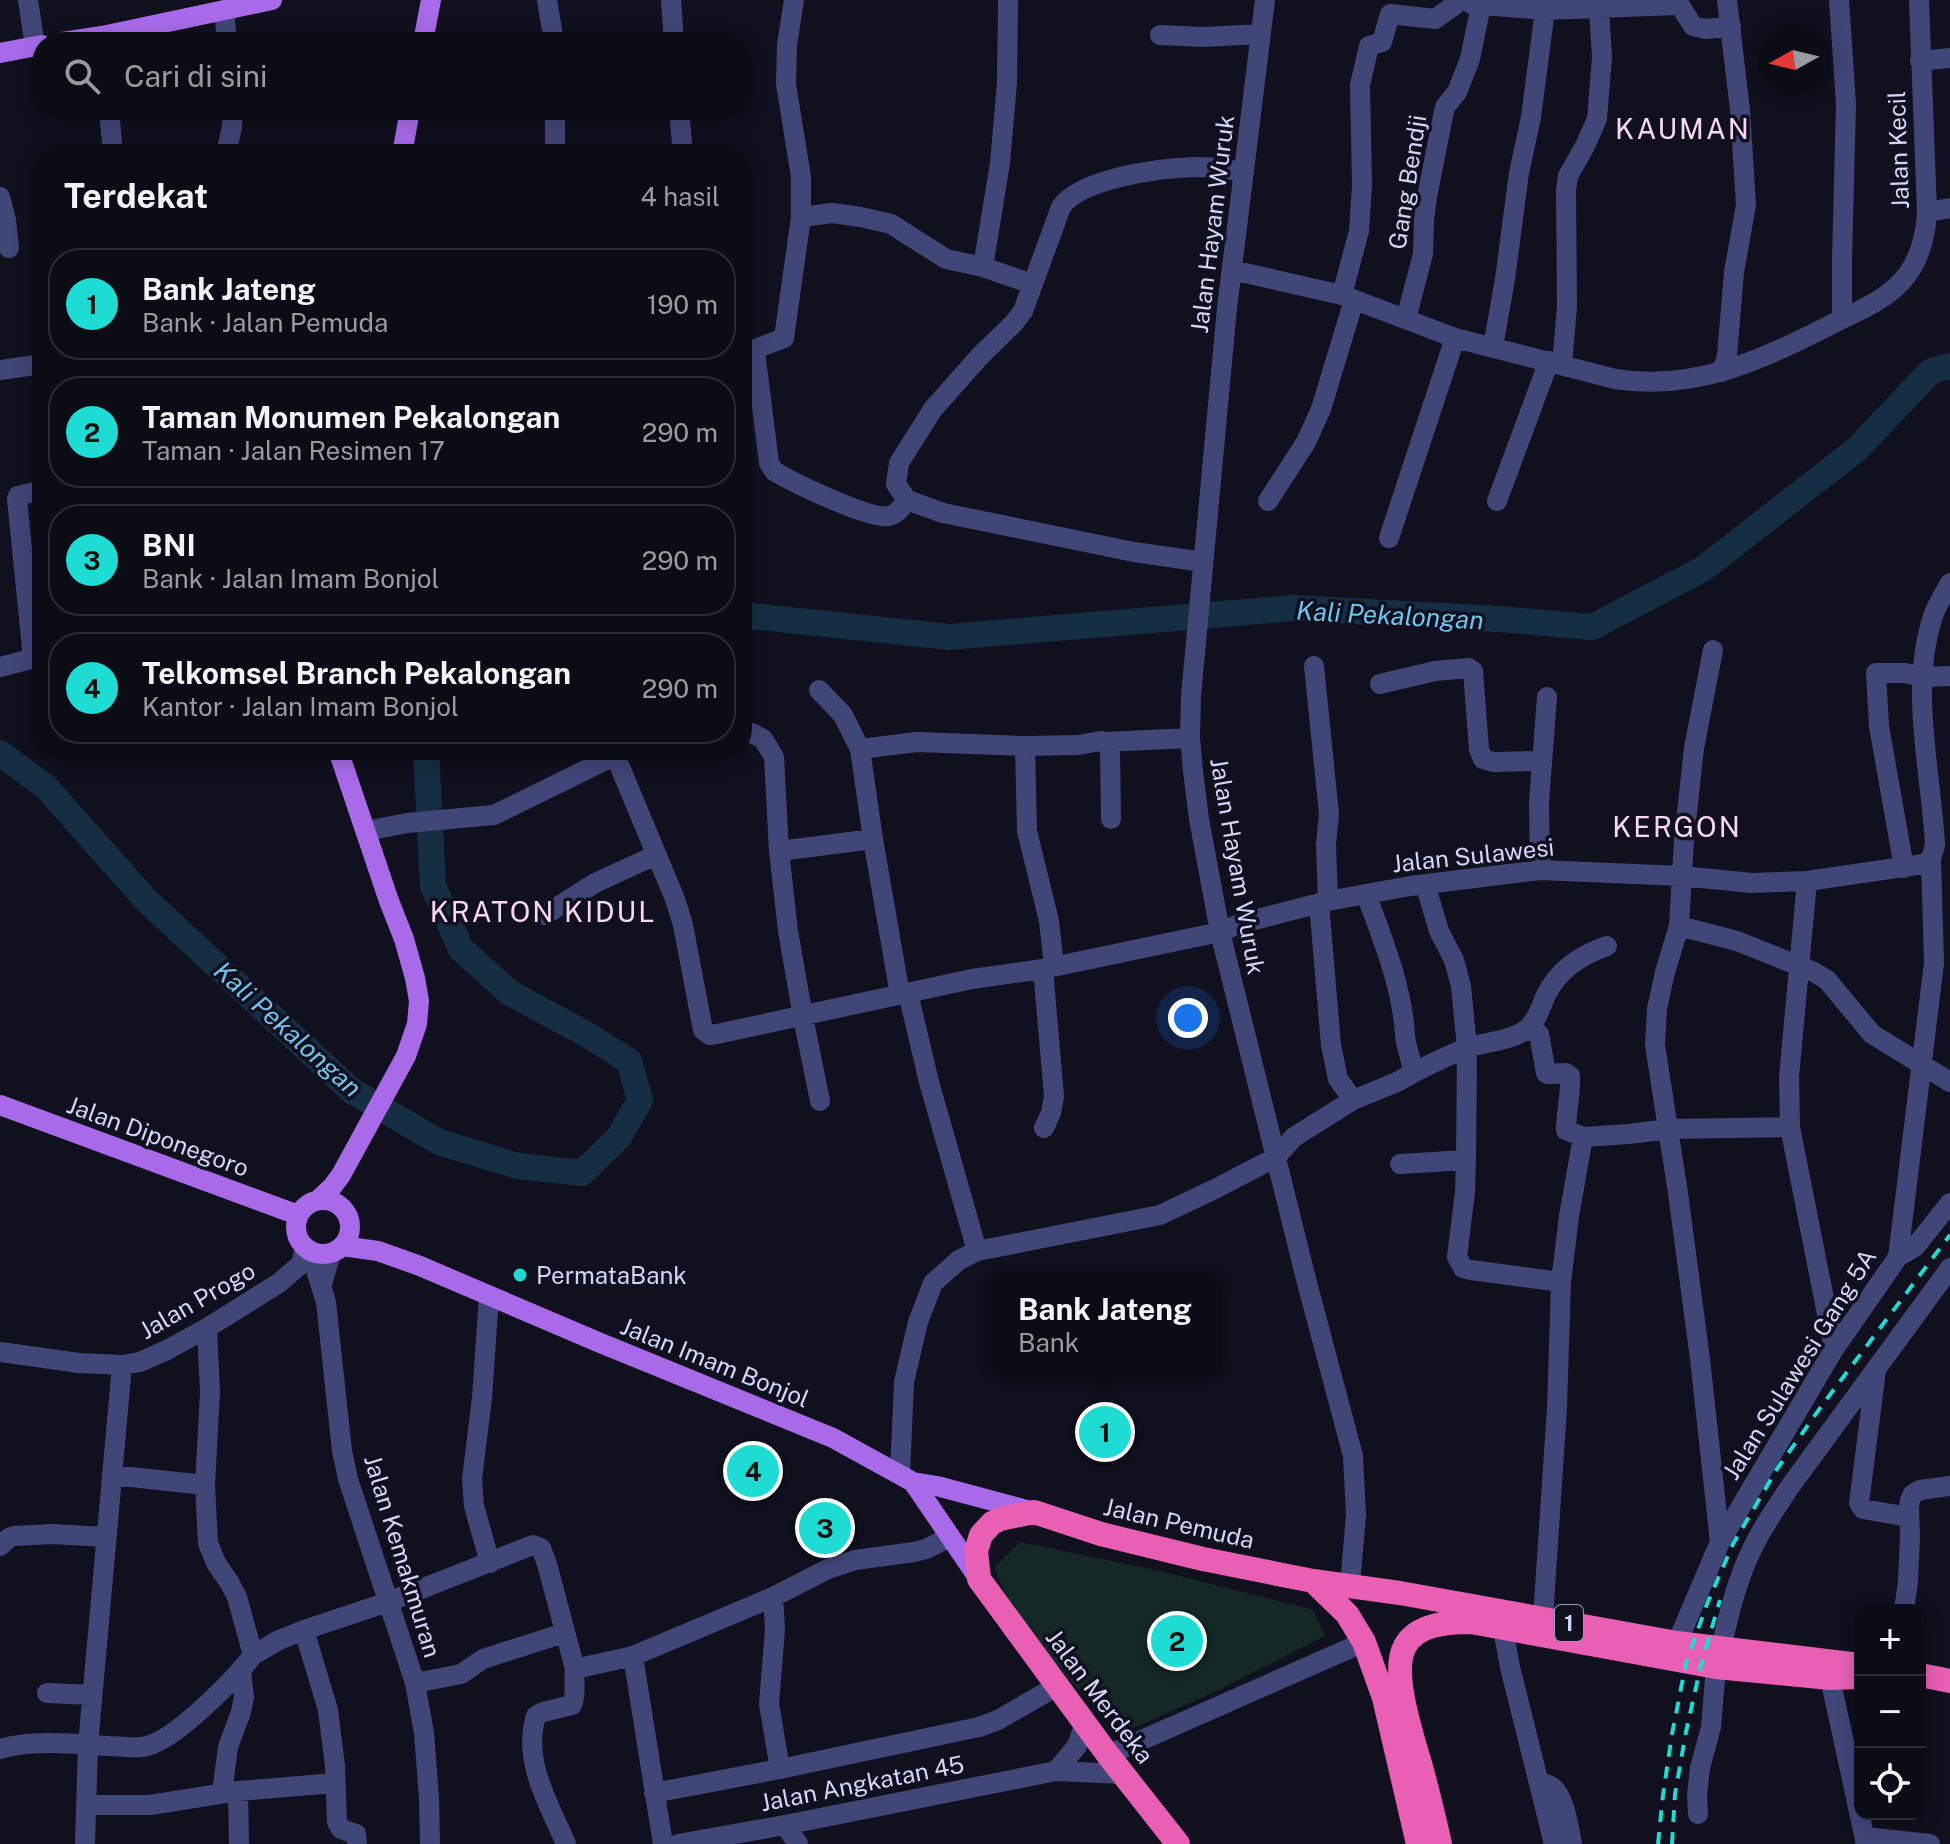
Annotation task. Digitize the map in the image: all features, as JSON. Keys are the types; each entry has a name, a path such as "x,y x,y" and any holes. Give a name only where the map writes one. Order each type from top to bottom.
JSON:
{"highway":[{"path":"979,1579 976,1551 981,1535 1000,1519 1034,1512"},
{"name":"Jalan Pemuda","path":"1034,1512 1145,1545 1313,1581"},
{"name":"Jalan Merdeka","path":"979,1579 1178,1844"},
{"name":"1","path":"1313,1581 1677,1643 1718,1658"},
{"name":"1","path":"1313,1581 1347,1614 1364,1642 1384,1698 1404,1741 1440,1844"},
{"name":"1","path":"1418,1844 1404,1741 1399,1665 1406,1643 1416,1633 1431,1626 1471,1622 1718,1658 1828,1669 1856,1676"},
{"name":"1","path":"1828,1669 1854,1666"},
{"path":"1926,1677 1950,1681"}],"main road":[{"path":"131,32 272,0"},
{"path":"425,32 431,0"},
{"path":"0,53 32,47"},
{"path":"404,144 408,120"},
{"path":"317,1201 341,1175 406,1056 417,1024 419,1001 404,939 341,760"},
{"name":"Jalan Diponegoro","path":"0,1105 298,1215"},
{"path":"341,1175 346,1215 350,1224 348,1236 322,1250 297,1236 298,1215 309,1203 329,1201 346,1215 378,1251"},
{"name":"Jalan Imam Bonjol","path":"322,1250 378,1251 420,1266 833,1438 906,1478 1034,1512"},
{"path":"906,1478 979,1579"}],"street":[{"path":"28,0 35,32"},
{"path":"547,0 552,32"},
{"path":"671,0 673,32"},
{"path":"752,351 784,338 801,217 801,177 786,84 787,45 794,0"},
{"path":"983,267 1000,163 1007,83 1008,0"},
{"name":"Jalan Hayam Wuruk","path":"1265,0 1232,270 1202,565 1190,738 1199,819 1220,932 1353,1456 1356,1515 1350,1585"},
{"path":"1722,372 1727,356 1734,272 1746,205 1740,110 1727,0"},
{"path":"1839,0 1846,104 1842,319"},
{"name":"Jalan Kecil","path":"1232,270 1348,298 1455,338 1630,382 1681,382 1773,354 1890,293 1908,274 1922,242 1927,212 1919,0"},
{"path":"1268,501 1306,442 1321,409 1348,298 1359,231 1362,185 1360,85 1369,46 1382,42 1390,14 1435,19 1452,2 1545,10 1677,5 1693,26 1706,29 1731,26"},
{"name":"Gang Bendji","path":"1406,319 1423,254 1427,197 1445,107 1457,92 1470,59 1481,5"},
{"path":"1497,501 1556,363 1567,307 1568,176 1597,119 1602,57 1599,9"},
{"path":"224,10 226,32"},
{"path":"1493,347 1519,173 1531,117 1545,10"},
{"path":"1160,35 1203,37 1260,34"},
{"path":"1920,61 1950,58"},
{"path":"110,120 112,144"},
{"path":"228,144 232,120"},
{"path":"555,120 555,144"},
{"path":"680,120 682,144"},
{"path":"1202,565 943,513 907,500 896,484 899,463 933,409 1023,311 1061,207 1067,199 1110,180 1163,170 1194,167 1244,172"},
{"path":"0,197 9,248"},
{"path":"1927,212 1950,208"},
{"path":"801,217 832,213 891,224 946,259 983,267 1032,284"},
{"path":"1389,538 1455,338"},
{"path":"0,370 32,365"},
{"path":"752,374 769,463 774,471 876,516 896,514 907,500"},
{"path":"32,492 17,499 32,612"},
{"path":"1931,859 1935,841 1923,716 1923,677 1934,613 1950,583"},
{"path":"1713,650 1694,748 1679,926 1665,972 1655,1027 1655,1045 1700,1359 1720,1542"},
{"path":"0,667 32,659"},
{"path":"1314,666 1329,814 1324,902 1331,1045 1338,1079 1353,1100"},
{"path":"1380,684 1435,671 1469,668 1473,671 1479,749 1483,759 1493,762 1542,761"},
{"path":"1904,868 1879,726 1876,673 1950,676"},
{"path":"819,690 843,715 860,749 873,839 904,994 977,1251"},
{"path":"1540,870 1539,802 1547,697"},
{"path":"752,733 763,739 774,757 779,851 788,931 820,1101"},
{"path":"860,749 917,742 1025,746 1190,738"},
{"path":"1105,742 1110,748 1111,819"},
{"path":"1025,746 1027,831 1049,921 1054,1096 1044,1128"},
{"path":"366,831 502,812 607,760"},
{"path":"545,915 595,883 656,855 623,760"},
{"path":"779,851 873,839"},
{"name":"Jalan Sulawesi","path":"656,855 683,925 703,1030 710,1035 972,979 1049,968 1220,932 1242,923 1324,902 1425,884 1540,870 1682,876 1752,883 1807,881 1904,868 1924,864 1931,859"},
{"name":"Jalan Sulawesi Gang 5A","path":"1677,1643 1720,1542 1834,1349 1898,1257 1922,1064 1942,964 1931,859"},
{"path":"1807,881 1789,1077 1790,1127 1834,1349"},
{"path":"1425,884 1439,931 1454,960 1461,986 1467,1048 1465,1192 1457,1257 1463,1268 1561,1282"},
{"path":"1366,894 1392,965 1405,1017 1405,1034 1413,1073"},
{"path":"1679,926 1737,941 1827,980 1872,1034 1950,1082"},
{"path":"906,1478 904,1382 918,1322 933,1283 959,1260 977,1251 1160,1215 1215,1189 1276,1157 1294,1137 1353,1100 1467,1048 1519,1034 1536,1019 1552,982 1569,965 1587,953 1607,946"},
{"path":"1527,1029 1539,1034 1546,1073 1566,1073 1570,1076 1566,1130 1583,1137 1668,1129 1790,1127"},
{"path":"1543,1618 1557,1408 1561,1282 1583,1137"},
{"path":"1400,1164 1466,1160"},
{"path":"1898,1257 1915,1247 1950,1203"},
{"name":"Jalan Kemakmuran","path":"322,1250 322,1284 342,1451 348,1479 415,1683 425,1746 430,1844"},
{"name":"Jalan Progo","path":"0,1352 79,1363 122,1365 140,1362 207,1328 322,1250"},
{"path":"1698,1814 1700,1768 1711,1727 1718,1658 1730,1607 1752,1548 1798,1475 1950,1268"},
{"path":"489,1296 482,1398 472,1479 474,1506 490,1563"},
{"path":"207,1328 210,1392 205,1485 208,1543 210,1552 237,1597 247,1662 241,1712 228,1747 230,1792 239,1844"},
{"path":"85,1844 88,1745 122,1365"},
{"path":"1876,1370 1859,1503 1863,1509 1909,1517"},
{"path":"112,1475 205,1485"},
{"path":"1904,1604 1910,1500 1916,1492 1950,1486"},
{"path":"0,1546 14,1536 52,1534 106,1537"},
{"path":"575,1669 633,1656 773,1597 828,1569 855,1560 926,1549 950,1537"},
{"path":"0,1749 22,1744 145,1747 161,1741 175,1733 247,1662 279,1640 388,1602 533,1545 541,1548 547,1564 575,1669 575,1698 572,1705 536,1716 532,1736 533,1758 539,1780 566,1844"},
{"path":"773,1597 775,1629 769,1704 780,1769"},
{"path":"1503,1629 1554,1844"},
{"path":"304,1630 328,1710 339,1827 356,1834 357,1844"},
{"path":"415,1683 461,1674 483,1659 564,1633"},
{"path":"1116,1765 1364,1642"},
{"path":"633,1656 663,1844"},
{"path":"1828,1669 1865,1840 1930,1844"},
{"path":"654,1793 979,1727 998,1720 1057,1686"},
{"path":"47,1693 92,1695"},
{"path":"1056,1771 1077,1746 1085,1723"},
{"name":"Jalan Angkatan 45","path":"678,1844 1056,1771 1116,1765"},
{"path":"86,1805 150,1805 230,1792 335,1783"},
{"path":"1539,1783 1550,1785 1557,1793 1565,1811 1572,1844"},
{"path":"785,1825 798,1844"}],"green space":[{"path":"1020,1542 1160,1571 1313,1610 1325,1636 1219,1690 1118,1735 1040,1645 1008,1601 994,1567"}],"waterway":[{"name":"Kali Pekalongan","path":"752,616 949,637 1294,608 1592,627 1703,569 1857,449 1931,371 1950,366"},
{"name":"Kali Pekalongan","path":"0,753 46,787 146,900 352,1091 439,1142 518,1166 582,1173 619,1137 640,1100 629,1061 510,993 461,949 433,886 427,760"}],"railway":[{"path":"1658,1844 1672,1734 1686,1663 1733,1544 1777,1469 1950,1235"},
{"path":"1672,1844 1675,1794 1686,1732 1720,1600"}],"place":[{"name":"PermataBank","path":"520,1275"},
{"name":"Bank Jateng","path":"1105,1432"},
{"name":"Telkomsel Branch Pekalongan","path":"753,1471"},
{"name":"BNI","path":"825,1528"},
{"name":"Taman Monumen Pekalongan","path":"1177,1641"}],"district":[{"name":"KAUMAN","path":"1683,128"},
{"name":"KERGON","path":"1677,826"},
{"name":"KRATON KIDUL","path":"543,911"}]}
